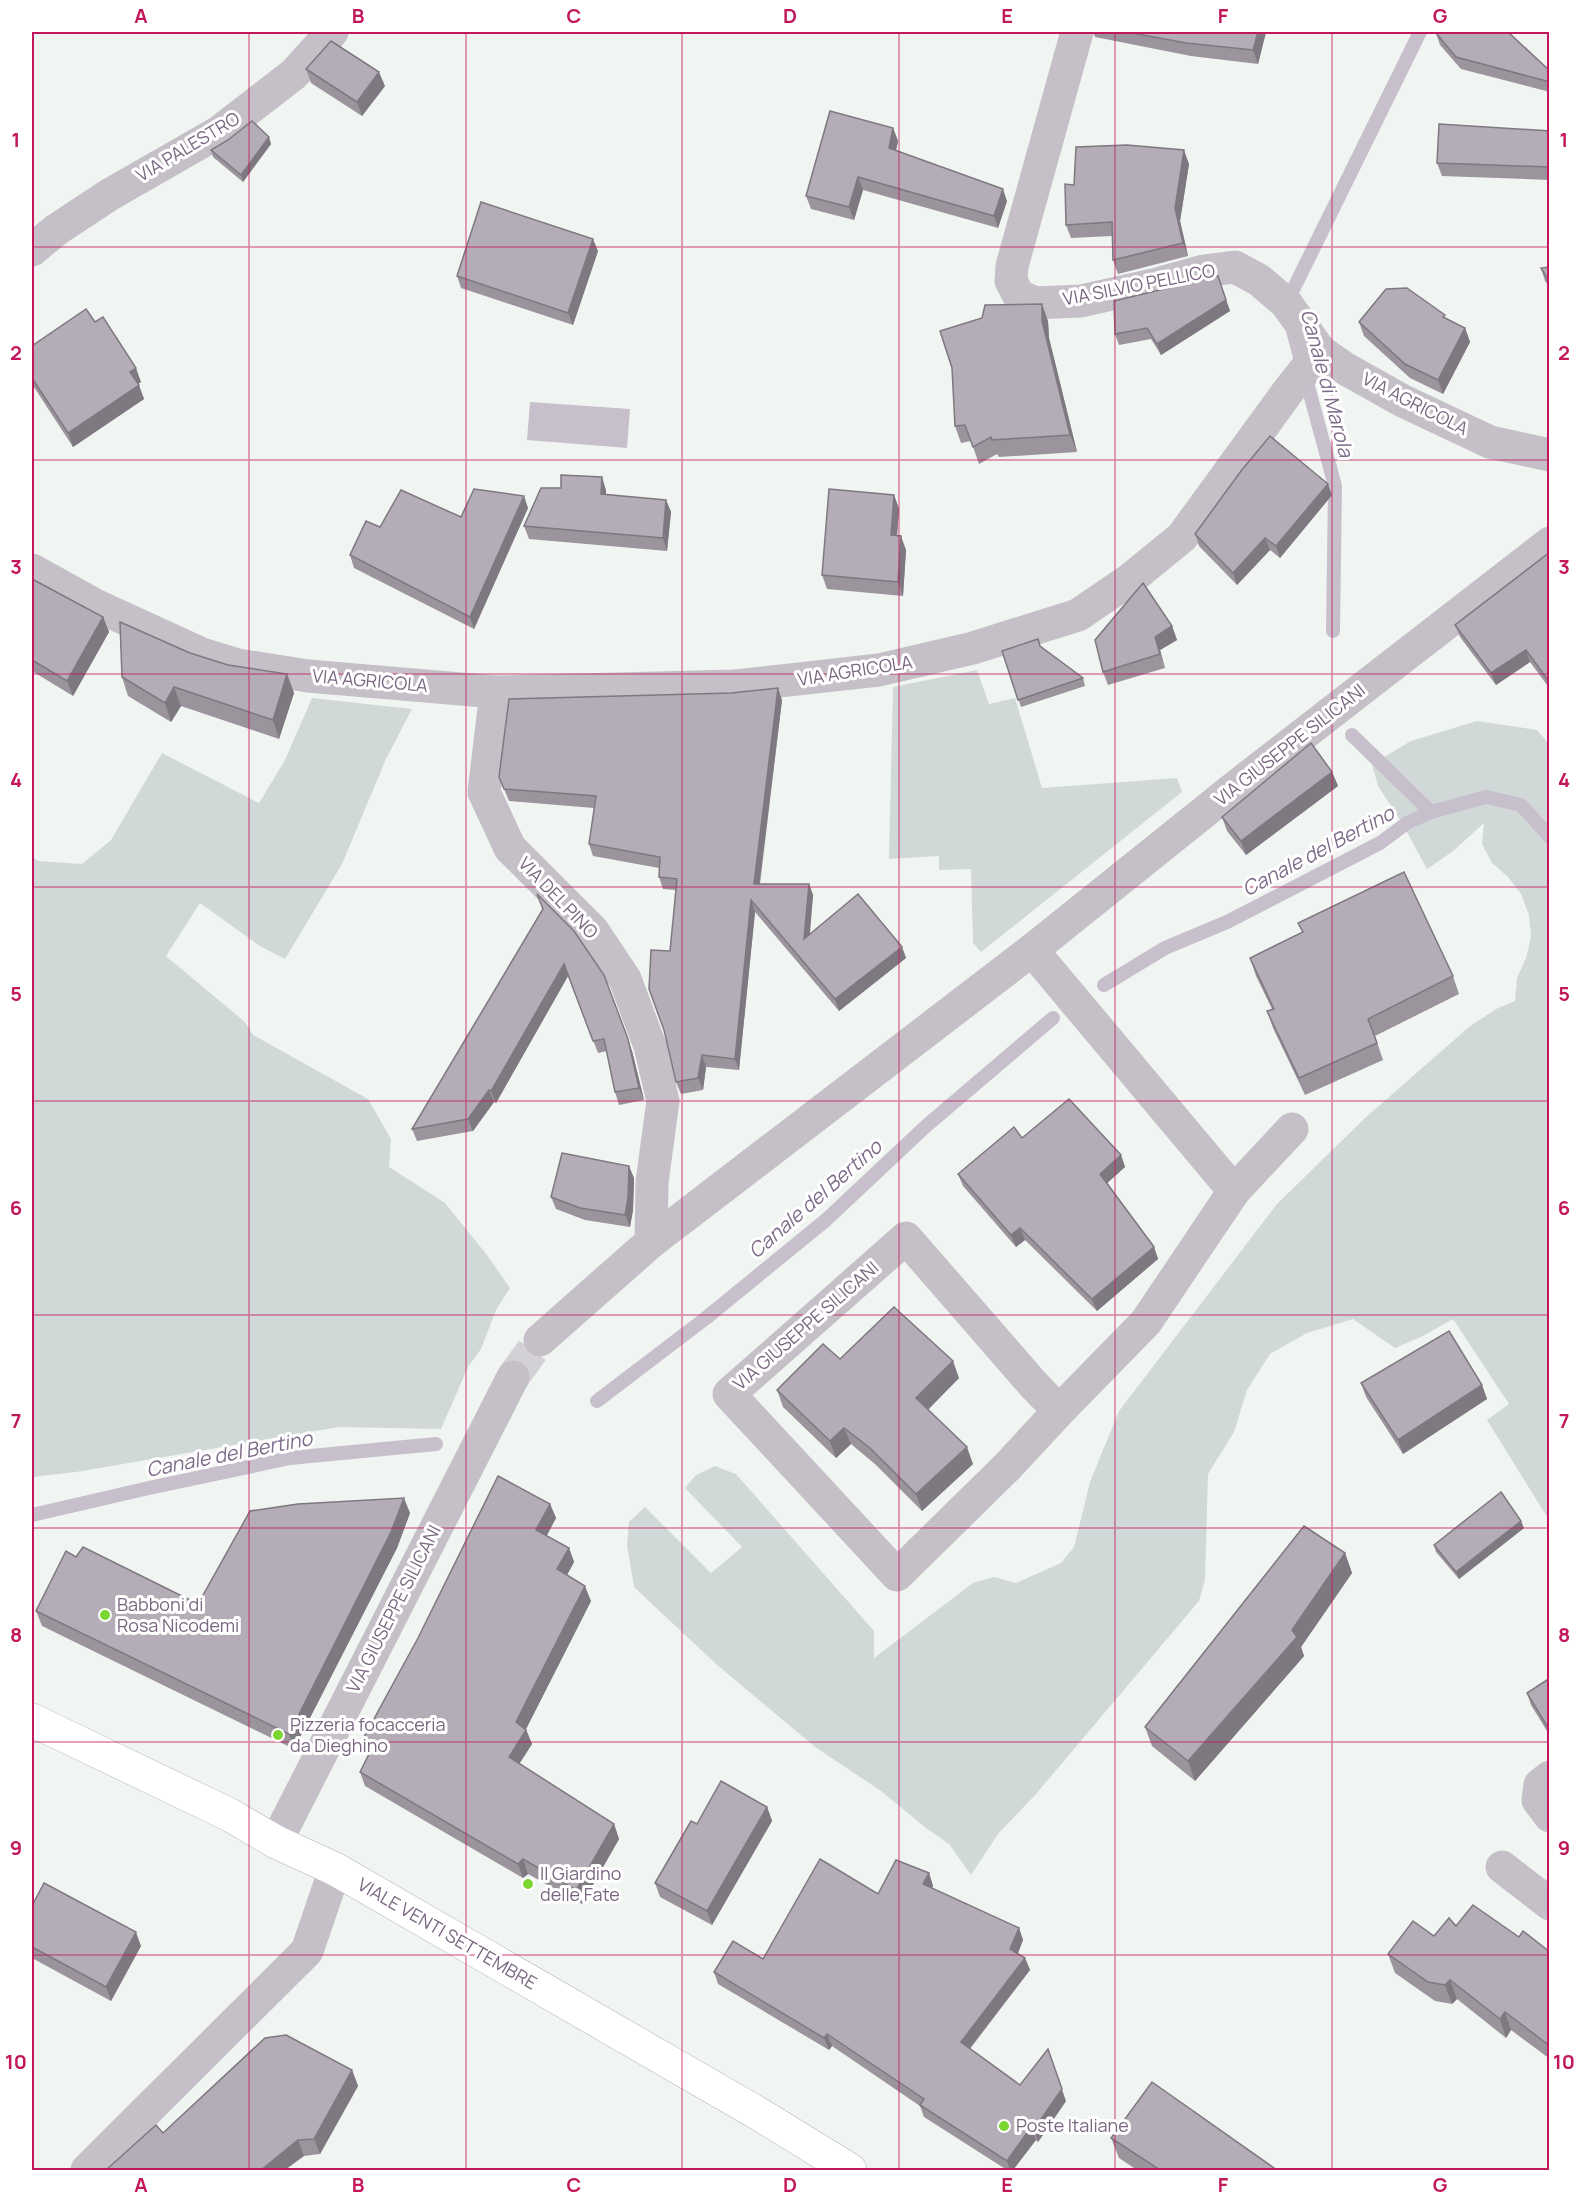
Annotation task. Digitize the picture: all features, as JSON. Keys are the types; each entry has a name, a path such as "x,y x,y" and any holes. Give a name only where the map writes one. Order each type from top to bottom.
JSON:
{"main road":[{"name":"VIALE VENTI SETTEMBRE","path":"32,1720 230,1815 276,1842 335,1869 759,2114 850,2170"}],"street":[{"name":"VIA PALESTRO","path":"32,250 56,230 109,195 219,132 294,75 332,32"},
{"name":"VIA SILVIO PELLICO","path":"1077,32 1012,266 1011,281 1018,296 1036,303 1081,301 1204,271 1235,267 1259,280 1286,303 1320,351"},
{"name":"VIA AGRICOLA","path":"32,570 95,606 202,654 238,665 357,681 496,692 735,686 879,670 973,648 1078,615 1128,580 1182,537 1320,351 1346,369 1403,401 1490,441 1550,455"},
{"name":"VIA GIUSEPPE SILICANI","path":"540,1340 651,1242 1032,950 1234,788 1550,543"},
{"name":"VIA DEL PINO","path":"496,692 484,792 510,848 593,931 625,979 650,1046 663,1101 652,1182 651,1242"},
{"path":"1032,950 1234,1191"},
{"name":"VIA GIUSEPPE SILICANI","path":"1059,1411 906,1238 729,1394 897,1575 1007,1467 1146,1322 1234,1191 1292,1129"},
{"name":"VIA GIUSEPPE SILICANI","path":"276,1842 513,1377"},
{"path":"1550,1777 1540,1785 1538,1800 1550,1816"},
{"path":"1502,1867 1550,1904"},
{"path":"87,2170 307,1951 335,1869"}],"shaded area":[{"path":"530,402 630,409 627,448 527,440"},
{"path":"977,670 989,704 1015,698 1042,788 1177,778 1182,792 981,952 973,943 971,869 939,870 939,856 889,859 893,687"},
{"path":"312,698 412,709 386,759 342,864 285,959 260,946 200,903 166,956 245,1022 253,1035 368,1099 391,1139 389,1167 445,1203 510,1288 496,1310 481,1349 468,1367 441,1429 339,1427 76,1472 32,1477 32,856 38,861 82,864 111,840 162,753 259,803 285,760"},
{"path":"1477,721 1537,730 1549,744 1549,1520 1487,1420 1509,1404 1453,1319 1395,1348 1353,1319 1307,1333 1270,1354 1247,1390 1234,1432 1208,1474 1205,1579 1199,1601 1036,1794 998,1834 971,1875 949,1844 881,1791 815,1747 716,1664 634,1587 627,1545 629,1522 645,1507 711,1573 742,1547 685,1488 696,1475 715,1466 736,1474 874,1631 874,1658 973,1583 994,1577 1016,1583 1061,1563 1074,1547 1090,1482 1119,1411 1277,1204 1365,1118 1469,1027 1496,1009 1515,1001 1517,978 1526,958 1531,937 1529,915 1521,894 1508,877 1492,863 1482,844 1484,823 1452,852 1427,869 1402,823 1378,786 1372,764 1411,741"}],"building":[{"path":"1127,32 1258,32 1253,50 1186,43"},
{"path":"1437,32 1508,32 1550,71 1550,82 1456,57"},
{"path":"331,41 379,72 357,102 306,69"},
{"path":"830,111 893,128 889,148 1003,189 994,216 858,177 849,207 806,196"},
{"path":"252,121 269,137 241,175 211,150"},
{"path":"1439,124 1550,131 1550,167 1437,163"},
{"path":"1127,145 1184,150 1175,208 1183,243 1113,260 1112,222 1066,225 1065,184 1074,185 1076,147"},
{"path":"481,202 593,239 568,313 457,276"},
{"path":"1550,267 1550,283 1541,268"},
{"path":"1218,276 1226,300 1157,344 1147,328 1115,334 1114,301"},
{"path":"1407,288 1445,315 1443,317 1465,328 1438,380 1405,364 1359,322 1386,289"},
{"path":"1042,304 1042,321 1070,435 992,440 991,437 973,447 965,425 955,426 952,368 940,331 982,318 985,305"},
{"path":"86,309 95,322 103,317 136,368 130,372 139,385 68,433 32,378 32,346"},
{"path":"1270,436 1328,484 1276,546 1265,538 1233,573 1195,534"},
{"path":"561,475 602,477 601,494 666,500 663,538 524,526 541,488 561,488"},
{"path":"474,489 524,496 470,617 350,555 366,521 380,527 401,490 461,517"},
{"path":"829,489 894,495 891,535 901,536 898,582 822,575"},
{"path":"1550,552 1550,683 1526,650 1491,673 1455,625"},
{"path":"32,579 103,617 67,681 32,660"},
{"path":"1143,583 1172,626 1155,637 1160,654 1103,672 1095,640"},
{"path":"120,622 190,653 228,665 287,674 273,720 174,687 165,703 122,677"},
{"path":"1038,639 1040,646 1083,678 1018,700 1002,651"},
{"path":"778,688 754,884 809,884 804,939 858,894 902,947 835,999 751,900 735,1059 702,1055 698,1078 676,1082 664,1030 649,989 651,950 670,951 677,879 659,877 660,857 589,844 596,796 504,789 499,777 509,699 731,693"},
{"path":"1311,743 1332,772 1241,841 1222,817"},
{"path":"1404,872 1453,976 1368,1019 1377,1043 1299,1078 1267,1011 1274,1009 1250,958 1303,932 1298,923"},
{"path":"537,894 574,931 604,975 628,1039 639,1088 615,1092 604,1039 593,1041 564,964 491,1091 489,1090 468,1119 412,1129 543,909"},
{"path":"1069,1099 1121,1155 1100,1174 1154,1247 1092,1299 1020,1228 1011,1235 958,1174 1014,1127 1022,1138"},
{"path":"562,1153 629,1166 625,1215 580,1208 551,1197"},
{"path":"894,1307 953,1361 916,1398 967,1447 916,1494 870,1448 844,1428 830,1441 777,1390 823,1344 840,1359"},
{"path":"1449,1331 1482,1385 1398,1440 1361,1383"},
{"path":"498,1476 550,1504 536,1530 569,1548 557,1569 585,1586 516,1722 526,1730 509,1757 614,1824 576,1890 523,1859 518,1864 360,1772 370,1752 363,1739 418,1638"},
{"path":"1501,1492 1521,1521 1456,1572 1434,1545"},
{"path":"404,1498 391,1532 289,1734 36,1611 66,1551 76,1557 83,1547 198,1604 250,1511 298,1504"},
{"path":"1304,1526 1345,1553 1292,1630 1297,1637 1188,1761 1145,1727"},
{"path":"1550,1678 1550,1731 1527,1693"},
{"path":"721,1781 767,1807 707,1911 655,1883 691,1821 697,1824"},
{"path":"820,1859 878,1894 896,1860 929,1873 923,1884 1019,1928 1010,1949 1025,1958 961,2042 1020,2085 1048,2049 1062,2089 1034,2129 1031,2127 1007,2161 920,2105 924,2099 827,2034 824,2038 714,1972 733,1941 763,1959"},
{"path":"44,1883 136,1932 106,1987 32,1947 32,1906"},
{"path":"1473,1905 1519,1937 1523,1931 1550,1952 1550,2046 1505,2012 1500,2019 1450,1980 1445,1985 1428,1982 1388,1954 1413,1921 1434,1936 1449,1918 1456,1926"},
{"path":"286,2035 352,2070 314,2139 298,2140 261,2170 106,2170 156,2125 163,2133 265,2038"},
{"path":"1152,2082 1277,2170 1160,2170 1111,2138"}],"waterway":[{"name":"Canale di Marola","path":"1286,304 1420,32"},
{"name":"Canale di Marola","path":"1293,331 1335,486 1333,631"},
{"name":"Canale di Marola","path":"1352,735 1431,812"},
{"name":"Canale del Bertino","path":"1104,985 1165,948 1227,922 1380,843 1407,823 1431,812 1486,797 1521,805 1550,837"},
{"name":"Canale del Bertino","path":"597,1401 706,1318 826,1220 925,1127 1053,1018"},
{"name":"Canale del Bertino","path":"32,1515 290,1458 436,1444"}],"tunnel":[{"path":"513,1377 540,1340"}],"place":[{"name":"Babboni di Rosa Nicodemi","path":"105,1615"},
{"name":"Pizzeria focacceria da Dieghino","path":"278,1735"},
{"name":"Il Giardino delle Fate","path":"528,1884"},
{"name":"Poste Italiane","path":"1004,2126"}]}
